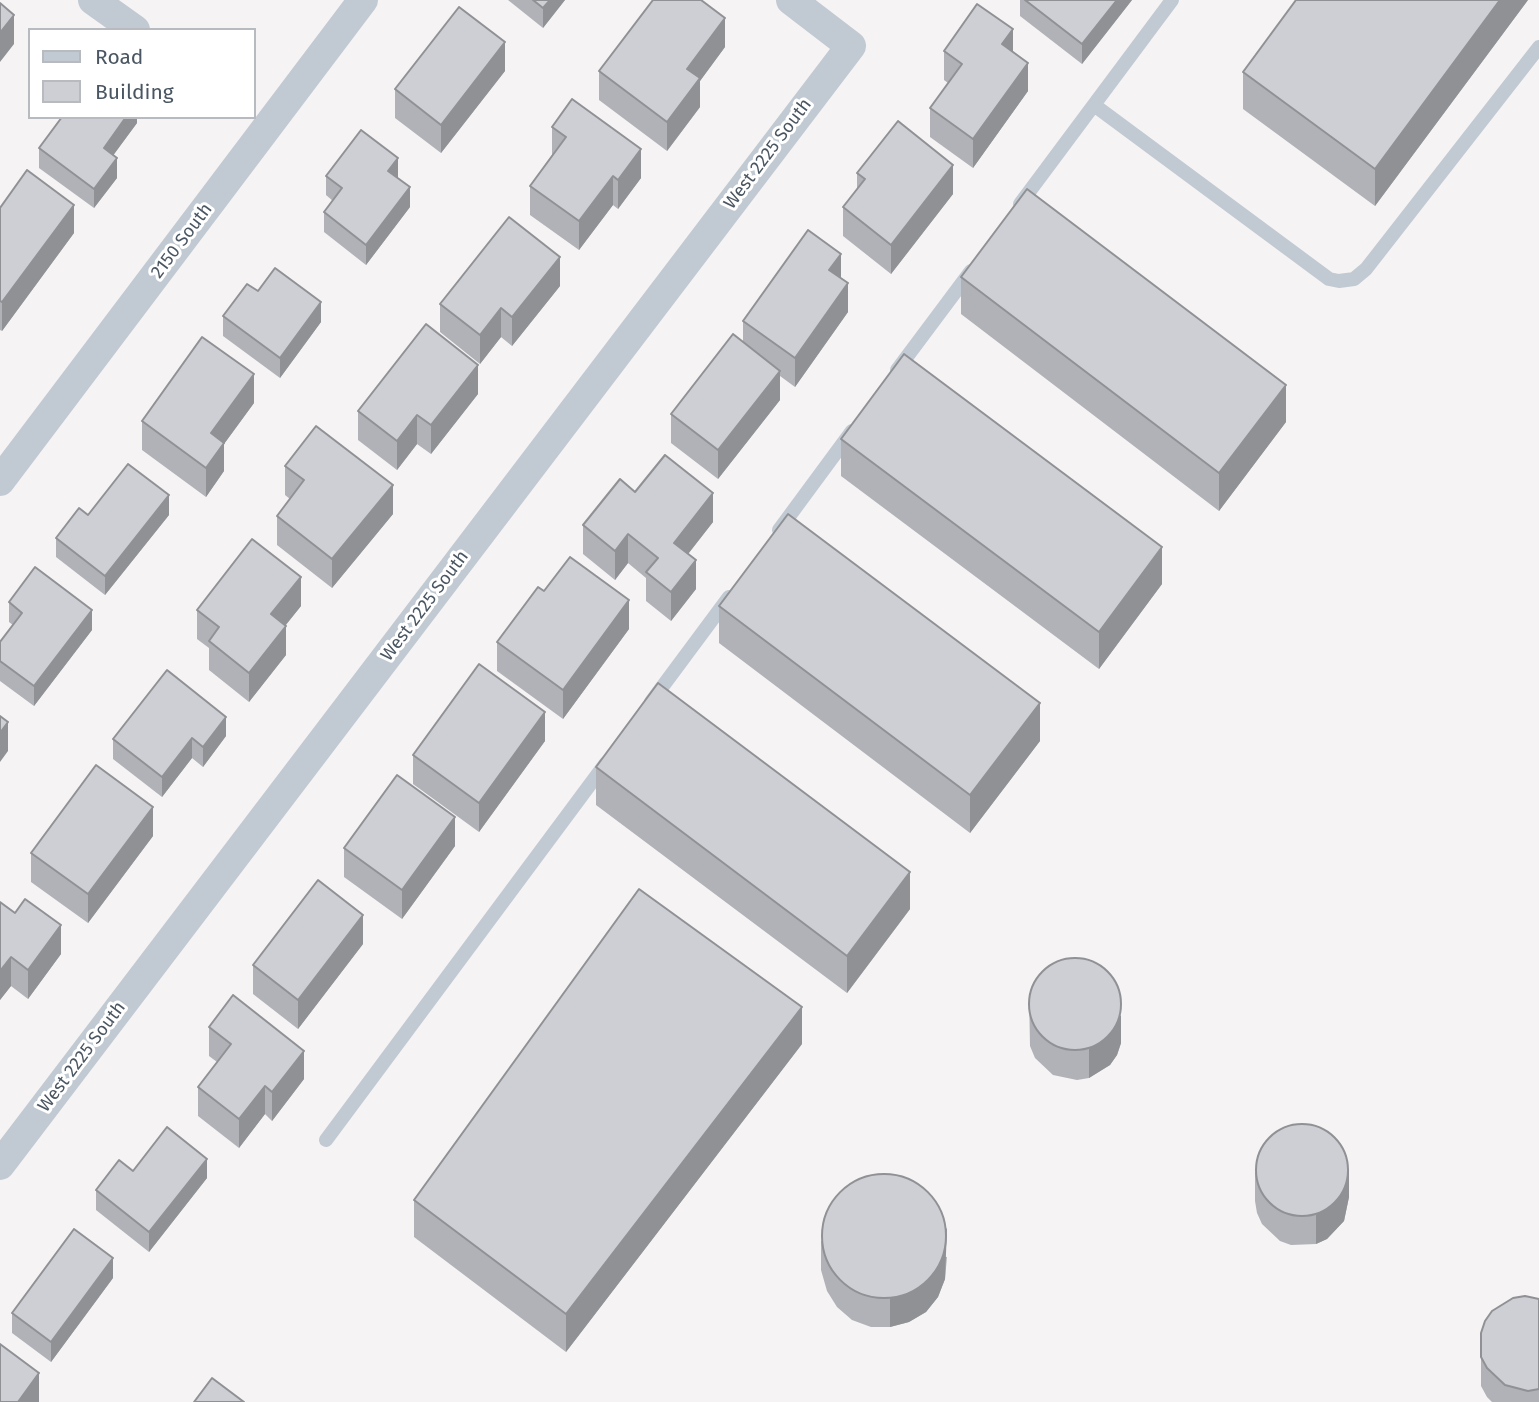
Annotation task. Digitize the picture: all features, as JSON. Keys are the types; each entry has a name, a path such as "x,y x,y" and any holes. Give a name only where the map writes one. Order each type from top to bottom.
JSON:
{"street":[{"path":"93,0 132,28"},
{"name":"2150 South","path":"0,481 261,121 363,0"},
{"name":"West 2225 South","path":"0,1166 851,46 791,0"}],"lane":[{"path":"1011,216 1172,0"},
{"path":"1094,105 1329,279 1339,281 1354,279 1366,268 1539,47"},
{"path":"888,383 978,261"},
{"path":"772,539 863,417"},
{"path":"640,717 739,584"},
{"path":"326,1140 615,751"}],"building":[{"path":"533,0 550,0 543,8"},
{"path":"653,0 701,0 725,18 687,69 700,78 667,122 599,71"},
{"path":"1025,0 1117,0 1082,44"},
{"path":"1296,0 1500,0 1375,169 1243,72"},
{"path":"0,3 14,15 0,33"},
{"path":"977,4 1013,29 1002,44 1028,63 973,139 930,108 962,64 944,51"},
{"path":"459,7 505,42 441,125 395,89"},
{"path":"572,99 641,149 618,180 613,176 579,221 530,186 566,137 552,127"},
{"path":"61,119 125,119 104,148 117,158 94,189 39,148"},
{"path":"898,121 953,165 891,245 843,207 865,179 857,173"},
{"path":"361,130 398,158 388,171 410,187 366,245 324,212 342,188 326,176"},
{"path":"27,170 74,205 2,302 0,208"},
{"path":"1027,189 1286,385 1219,473 961,277"},
{"path":"509,217 560,257 512,317 501,308 480,335 440,304"},
{"path":"808,230 841,254 829,270 848,283 795,358 743,321"},
{"path":"275,268 321,302 280,358 223,316 247,284 258,291"},
{"path":"426,324 478,365 431,425 417,415 397,441 358,411"},
{"path":"733,334 780,371 718,450 671,414"},
{"path":"202,337 254,374 211,433 224,443 206,468 142,421"},
{"path":"904,354 1162,547 1099,632 841,439"},
{"path":"316,426 393,485 332,559 277,516 304,480 285,466"},
{"path":"665,455 713,493 674,543 696,560 671,592 646,572 658,558 628,534 615,551 583,525 620,479 635,492"},
{"path":"128,464 169,495 105,576 56,538 79,508 88,515"},
{"path":"788,514 1040,703 970,795 719,606"},
{"path":"252,539 301,577 271,614 286,626 249,673 209,641 219,627 197,610"},
{"path":"570,557 629,600 563,690 497,642 538,587 544,591"},
{"path":"35,567 92,610 34,686 0,661 0,642 22,613 9,602"},
{"path":"479,664 545,712 479,803 413,755"},
{"path":"167,670 226,717 203,747 192,738 162,777 113,739"},
{"path":"658,683 910,872 847,956 596,767"},
{"path":"0,716 8,722 0,733"},
{"path":"96,765 153,807 88,894 31,853"},
{"path":"397,775 455,817 402,890 344,848"},
{"path":"318,880 363,915 298,1000 253,965"},
{"path":"639,889 802,1007 566,1314 414,1200"},
{"path":"25,899 61,925 28,970 11,957 0,971 0,902 15,913"},
{"path":"1066,958 1084,958 1101,965 1114,978 1121,995 1121,1013 1114,1030 1101,1043 1084,1050 1066,1050 1049,1043 1036,1030 1029,1013 1029,995 1036,978 1049,965"},
{"path":"233,995 304,1051 272,1092 265,1086 239,1119 198,1087 231,1044 209,1027"},
{"path":"1293,1124 1311,1124 1328,1131 1341,1144 1348,1161 1348,1179 1341,1196 1328,1209 1311,1216 1293,1216 1276,1209 1263,1196 1256,1179 1256,1161 1263,1144 1276,1131"},
{"path":"167,1127 207,1159 149,1232 96,1190 119,1160 133,1171"},
{"path":"884,1174 908,1178 928,1192 942,1212 946,1236 942,1260 928,1280 908,1294 884,1298 860,1294 840,1280 826,1260 822,1236 826,1212 840,1192 860,1178"},
{"path":"74,1229 113,1258 51,1342 12,1313"},
{"path":"1525,1296 1539,1299 1539,1389 1528,1391 1505,1385 1487,1368 1481,1357 1481,1333 1492,1311 1513,1298"},
{"path":"0,1344 39,1373 18,1402 0,1402"},
{"path":"212,1378 244,1402 194,1402"}]}
